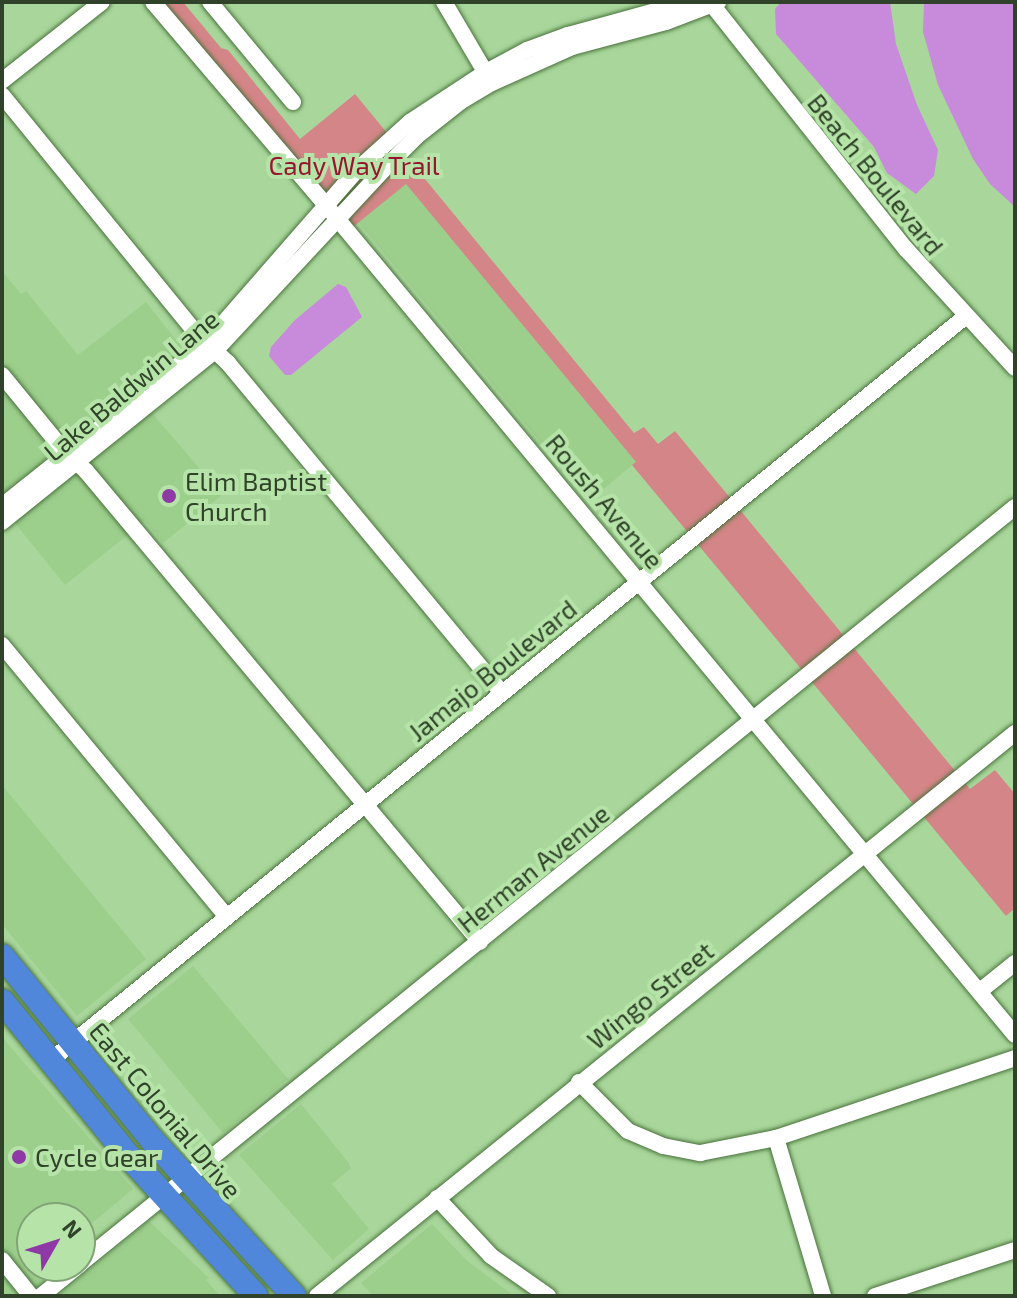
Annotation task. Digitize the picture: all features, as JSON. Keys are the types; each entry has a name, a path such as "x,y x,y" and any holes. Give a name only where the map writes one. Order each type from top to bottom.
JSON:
{"highway":[{"name":"East Colonial Drive","path":"2,956 187,1181 294,1296"},
{"path":"2,1001 164,1196 256,1296"}],"street":[{"path":"2,81 102,2"},
{"name":"Roush Avenue","path":"153,2 337,218 1015,1035"},
{"path":"210,2 293,102"},
{"path":"444,2 489,77"},
{"name":"Lake Baldwin Lane","path":"210,347 325,204 410,122 568,35 688,2"},
{"name":"Lake Baldwin Lane","path":"2,522 73,458 210,347 417,136 489,77 572,47 713,4"},
{"name":"Beach Boulevard","path":"713,4 896,238 965,317 1015,368"},
{"path":"2,95 502,693"},
{"name":"Jamajo Boulevard","path":"50,1061 965,317"},
{"path":"2,375 480,942"},
{"name":"Lake Baldwin Lane","path":"2,506 73,458"},
{"name":"Herman Avenue","path":"96,1251 187,1181 1015,507"},
{"path":"2,645 227,917"},
{"name":"Wingo Street","path":"317,1296 1015,733"},
{"path":"980,991 1015,963"},
{"path":"579,1082 628,1131 663,1146 700,1153 776,1138 1015,1058"},
{"path":"776,1138 823,1296"},
{"path":"437,1198 491,1256 548,1296"},
{"path":"875,1296 1015,1250"},
{"path":"2,1260 31,1296"},
{"name":"Herman Avenue","path":"41,1296 58,1282"}],"shaded area":[{"path":"781,2 890,2 896,44 917,105 938,150 934,176 916,194 887,173 874,147 776,34 775,9"},
{"path":"924,2 1015,2 1015,207 990,184 973,159 938,85 923,32"},
{"path":"405,183 636,462 589,501 358,222"},
{"path":"2,271 21,294 26,291 78,355 146,302 180,345 129,386 222,495 163,543 145,521 65,585 2,507"},
{"path":"338,284 346,287 362,317 291,375 285,375 269,356 271,347 295,320"},
{"path":"2,785 146,959 77,1016 2,924"},
{"path":"193,966 288,1079 223,1133 128,1019"},
{"path":"2,1037 133,1189 96,1220 96,1202 16,1202 16,1282 41,1282 23,1296 2,1296"},
{"path":"301,1104 348,1162 351,1168 332,1184 369,1229 333,1260 239,1155"},
{"path":"149,1221 209,1278 206,1280 220,1296 58,1296 75,1282 96,1282 96,1265"},
{"path":"432,1224 466,1260 514,1296 374,1296 361,1283"}],"green space":[{"name":"Cady Way Trail","path":"162,2 183,2 221,48 228,50 300,139 355,94 634,433 644,427 658,444 675,431 970,789 995,770 1015,794 1015,908 1006,916 632,465 636,462 406,184 348,231"}],"place":[{"name":"Elim Baptist Church","path":"169,496"},
{"name":"Cycle Gear","path":"19,1157"}]}
